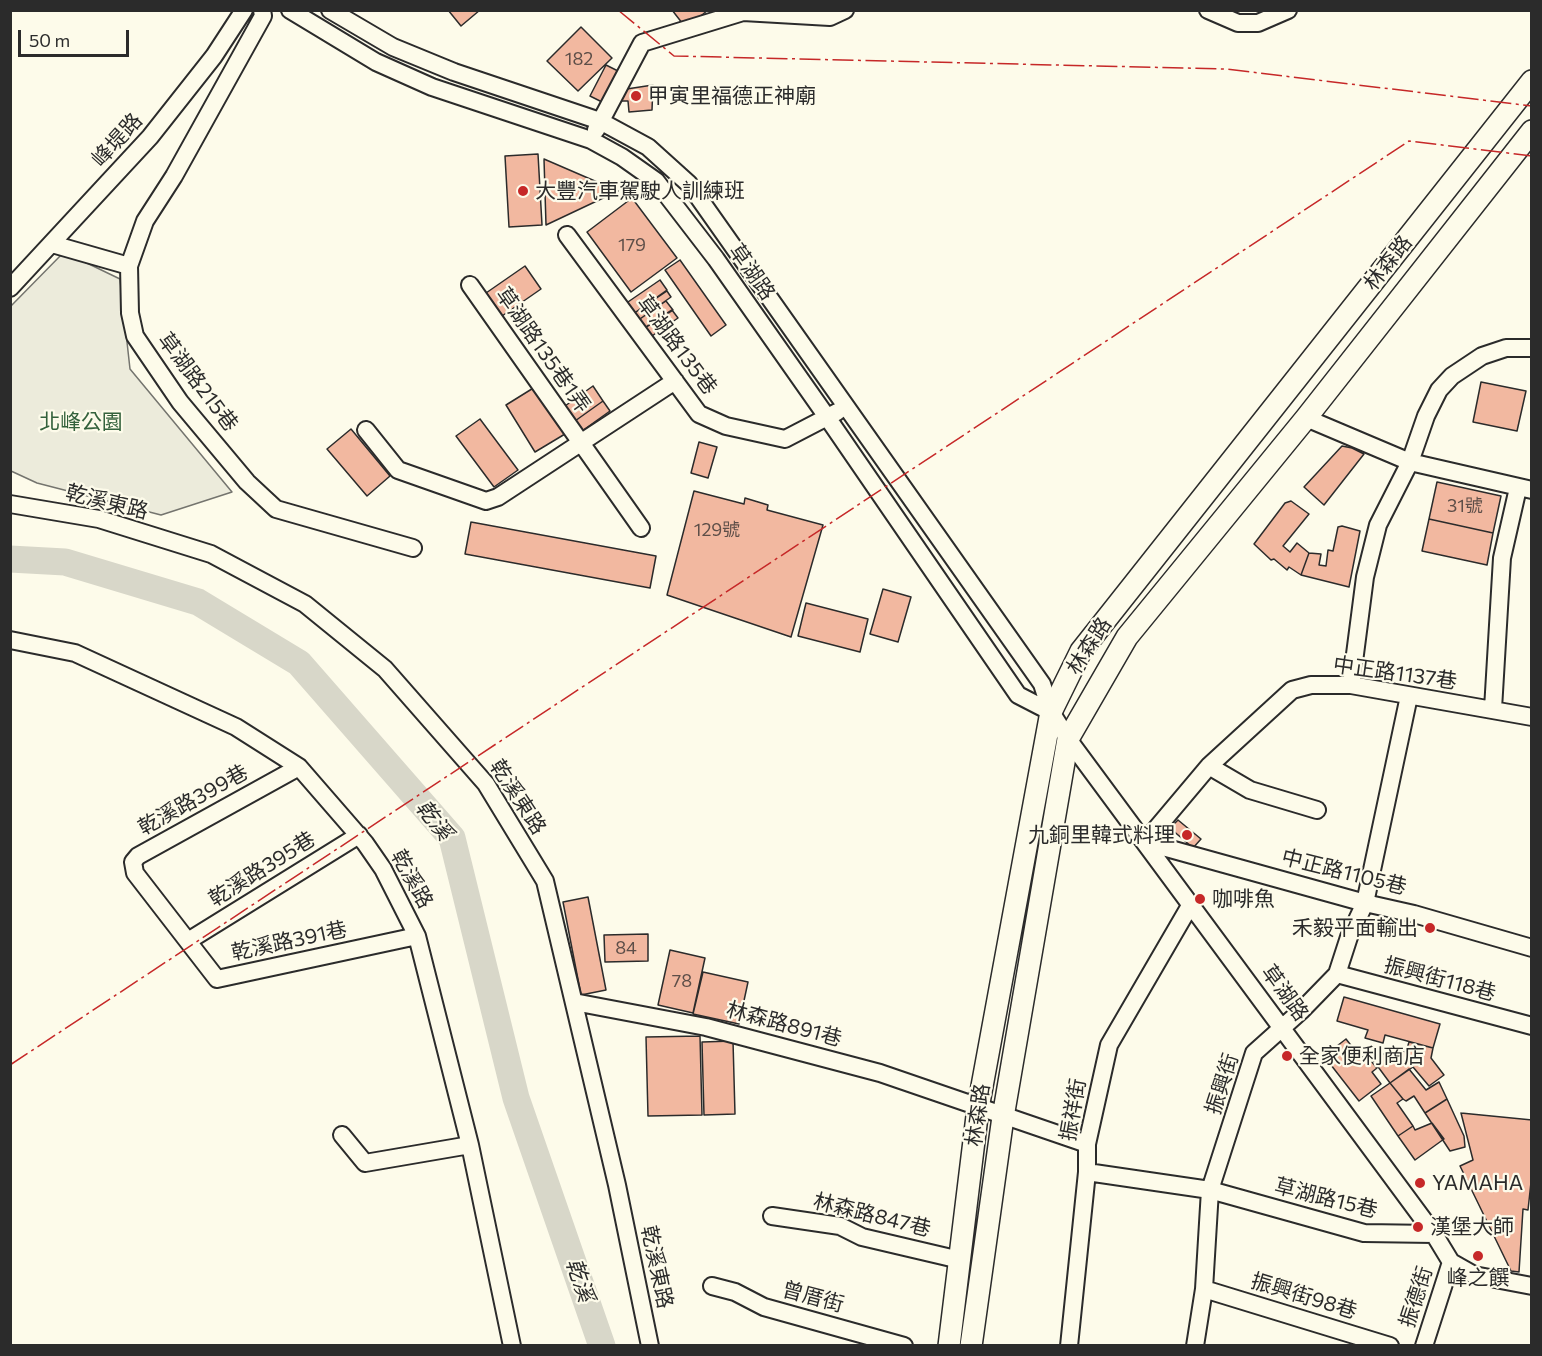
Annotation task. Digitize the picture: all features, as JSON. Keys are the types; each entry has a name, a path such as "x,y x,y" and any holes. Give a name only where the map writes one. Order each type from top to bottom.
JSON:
{"main road":[{"name":"林森路","path":"949,1346 978,1108 1052,712 1081,651 1532,81"},
{"name":"林森路","path":"971,1346 1003,1117 1068,739 1127,637 1306,418 1532,131"}],"street":[{"name":"峰堤路","path":"10,288 150,137 214,56 244,10"},
{"name":"草湖路215巷","path":"262,10 263,16 252,36 174,176 145,221 129,266 130,313 135,336 180,402 247,482 276,509 413,548"},
{"name":"草湖路","path":"290,10 376,62 432,87 591,140 622,157 656,181 716,259 1018,695 1052,712"},
{"name":"草湖路","path":"330,10 393,47 454,72 600,121 648,147 689,184 1042,684 1052,712 1068,739 1434,1234 1451,1262"},
{"path":"591,140 642,43 743,12 830,17 845,10"},
{"path":"1208,10 1238,23 1258,23 1288,10"},
{"name":"草湖路135巷","path":"567,235 699,414 726,426 785,439 845,408"},
{"path":"52,244 129,266"},
{"name":"草湖路135巷1弄","path":"470,285 641,528"},
{"path":"1351,686 1365,577 1377,525 1410,462 1426,416 1439,390 1452,376 1482,356 1506,348 1532,348"},
{"name":"草湖路135巷1弄","path":"366,430 398,470 486,501 498,497 580,441 675,381"},
{"path":"1306,418 1410,462 1525,489 1502,558 1493,709"},
{"name":"乾溪東路","path":"10,504 99,519 211,554 305,604 385,669 486,784 544,882 617,1185 650,1346"},
{"name":"乾溪路","path":"10,640 75,653 236,727 299,767 359,835 383,869 417,936 470,1145 512,1346"},
{"name":"中正路1137巷","path":"1145,842 1209,766 1292,690 1311,685 1351,686 1532,717"},
{"name":"振興街","path":"1195,1346 1204,1289 1210,1190 1254,1053 1302,1010 1337,974 1348,937 1365,903 1409,696"},
{"path":"1209,766 1250,790 1317,810"},
{"name":"乾溪路399巷","path":"188,941 135,873 132,867 134,859 299,767"},
{"name":"乾溪路395巷","path":"188,941 359,835"},
{"name":"中正路1105巷","path":"1145,842 1532,948"},
{"name":"振祥街","path":"1070,1346 1088,1172 1088,1144 1109,1045 1191,904"},
{"name":"乾溪路391巷","path":"188,941 215,977 221,979 417,936"},
{"name":"振興街118巷","path":"1337,974 1532,1026"},
{"name":"林森路891巷","path":"574,1002 718,1030 880,1073 1003,1117 1088,1144"},
{"path":"342,1135 365,1163 470,1145"},
{"name":"草湖路15巷","path":"1088,1172 1210,1190 1364,1233 1434,1234"},
{"name":"林森路847巷","path":"772,1216 840,1226 862,1237 960,1260"},
{"path":"1451,1262 1474,1275 1532,1286"},
{"name":"振德街","path":"1424,1346 1451,1262"},
{"name":"曾厝街","path":"712,1286 735,1292 764,1307 904,1346"},
{"name":"振興街98巷","path":"1204,1289 1390,1346"}],"green space":[{"name":"北峰公園","path":"64,252 120,279 130,369 232,492 161,515 37,483 11,471 10,307"}],"building":[{"path":"448,10 480,10 461,26"},
{"path":"672,10 708,10 686,28"},
{"path":"581,27 612,58 578,91 547,61"},
{"path":"606,65 620,72 604,103 590,96"},
{"name":"甲寅里福德正神廟","path":"653,85 652,110 629,112 628,101 619,101 620,90"},
{"name":"大豐汽車駕駛人訓練班","path":"538,154 542,225 509,227 505,156"},
{"path":"544,159 618,191 546,225"},
{"path":"632,198 677,258 631,292 587,232"},
{"path":"680,260 726,325 711,336 665,270"},
{"path":"525,266 541,289 502,316 486,293"},
{"path":"660,280 667,290 633,314 625,304"},
{"path":"667,291 671,297 637,321 633,314"},
{"path":"666,301 673,310 643,329 637,321"},
{"path":"672,310 678,318 649,338 643,329"},
{"path":"1481,382 1526,391 1517,431 1473,422"},
{"path":"593,386 603,401 575,421 565,406"},
{"path":"535,387 565,434 535,452 506,405"},
{"path":"603,401 610,411 582,431 575,421"},
{"path":"480,419 518,470 494,487 456,436"},
{"path":"351,429 390,476 367,496 327,449"},
{"path":"699,442 717,447 708,478 691,473"},
{"path":"1342,446 1364,454 1324,505 1304,487"},
{"path":"1437,482 1501,496 1493,533 1429,519"},
{"path":"694,491 744,504 745,498 768,505 767,510 823,525 791,637 667,595"},
{"path":"1291,501 1309,514 1283,546 1290,552 1297,543 1309,553 1301,575 1289,567 1287,570 1274,559 1271,560 1254,544 1285,503"},
{"path":"1429,519 1493,533 1487,565 1422,551"},
{"path":"471,522 656,556 650,588 465,554"},
{"path":"1338,527 1360,531 1349,587 1301,575 1309,553 1321,554 1319,565 1326,566 1328,550 1333,551"},
{"path":"883,589 911,597 898,642 870,634"},
{"path":"806,603 868,619 860,652 798,636"},
{"path":"1178,820 1201,839 1193,848 1170,828"},
{"path":"588,897 606,990 581,995 563,902"},
{"path":"648,934 648,961 605,962 604,935"},
{"path":"670,950 705,958 693,1013 658,1005"},
{"path":"703,972 748,982 739,1024 693,1014"},
{"path":"1344,997 1440,1024 1433,1048 1385,1035 1383,1043 1365,1038 1368,1030 1337,1021"},
{"path":"700,1036 702,1115 648,1116 646,1037"},
{"path":"1346,1039 1361,1058 1366,1055 1377,1068 1372,1072 1381,1084 1359,1101 1324,1056"},
{"path":"733,1041 735,1114 704,1115 702,1042"},
{"path":"1409,1042 1433,1048 1431,1058 1444,1075 1429,1086 1413,1067 1390,1083 1373,1060 1394,1048 1406,1052"},
{"path":"1409,1069 1426,1090 1439,1082 1447,1099 1425,1113 1414,1096 1406,1101 1403,1099 1390,1083"},
{"path":"1390,1083 1403,1099 1397,1103 1413,1126 1398,1136 1371,1096"},
{"path":"1447,1099 1464,1136 1465,1147 1450,1151 1425,1113"},
{"path":"1461,1113 1532,1120 1532,1173 1528,1210 1523,1209 1519,1272 1511,1271 1460,1166 1473,1160"},
{"path":"1432,1123 1444,1139 1415,1160 1398,1136 1413,1126 1415,1130"}],"waterway":[{"name":"乾溪","path":"10,559 65,562 198,602 299,663 452,838 516,1098 602,1346"}],"power":[{"path":"618,10 674,56 1226,69 1532,106"},
{"path":"10,1065 1409,141 1532,156"}],"place":[{"name":"甲寅里福德正神廟","path":"636,96"},
{"name":"大豐汽車駕駛人訓練班","path":"523,191"},
{"name":"九銅里韓式料理","path":"1187,835"},
{"name":"咖啡魚","path":"1200,899"},
{"name":"禾毅平面輸出","path":"1430,928"},
{"name":"全家便利商店","path":"1287,1056"},
{"name":"YAMAHA","path":"1420,1183"},
{"name":"漢堡大師","path":"1418,1227"},
{"name":"峰之饌","path":"1478,1256"}]}
